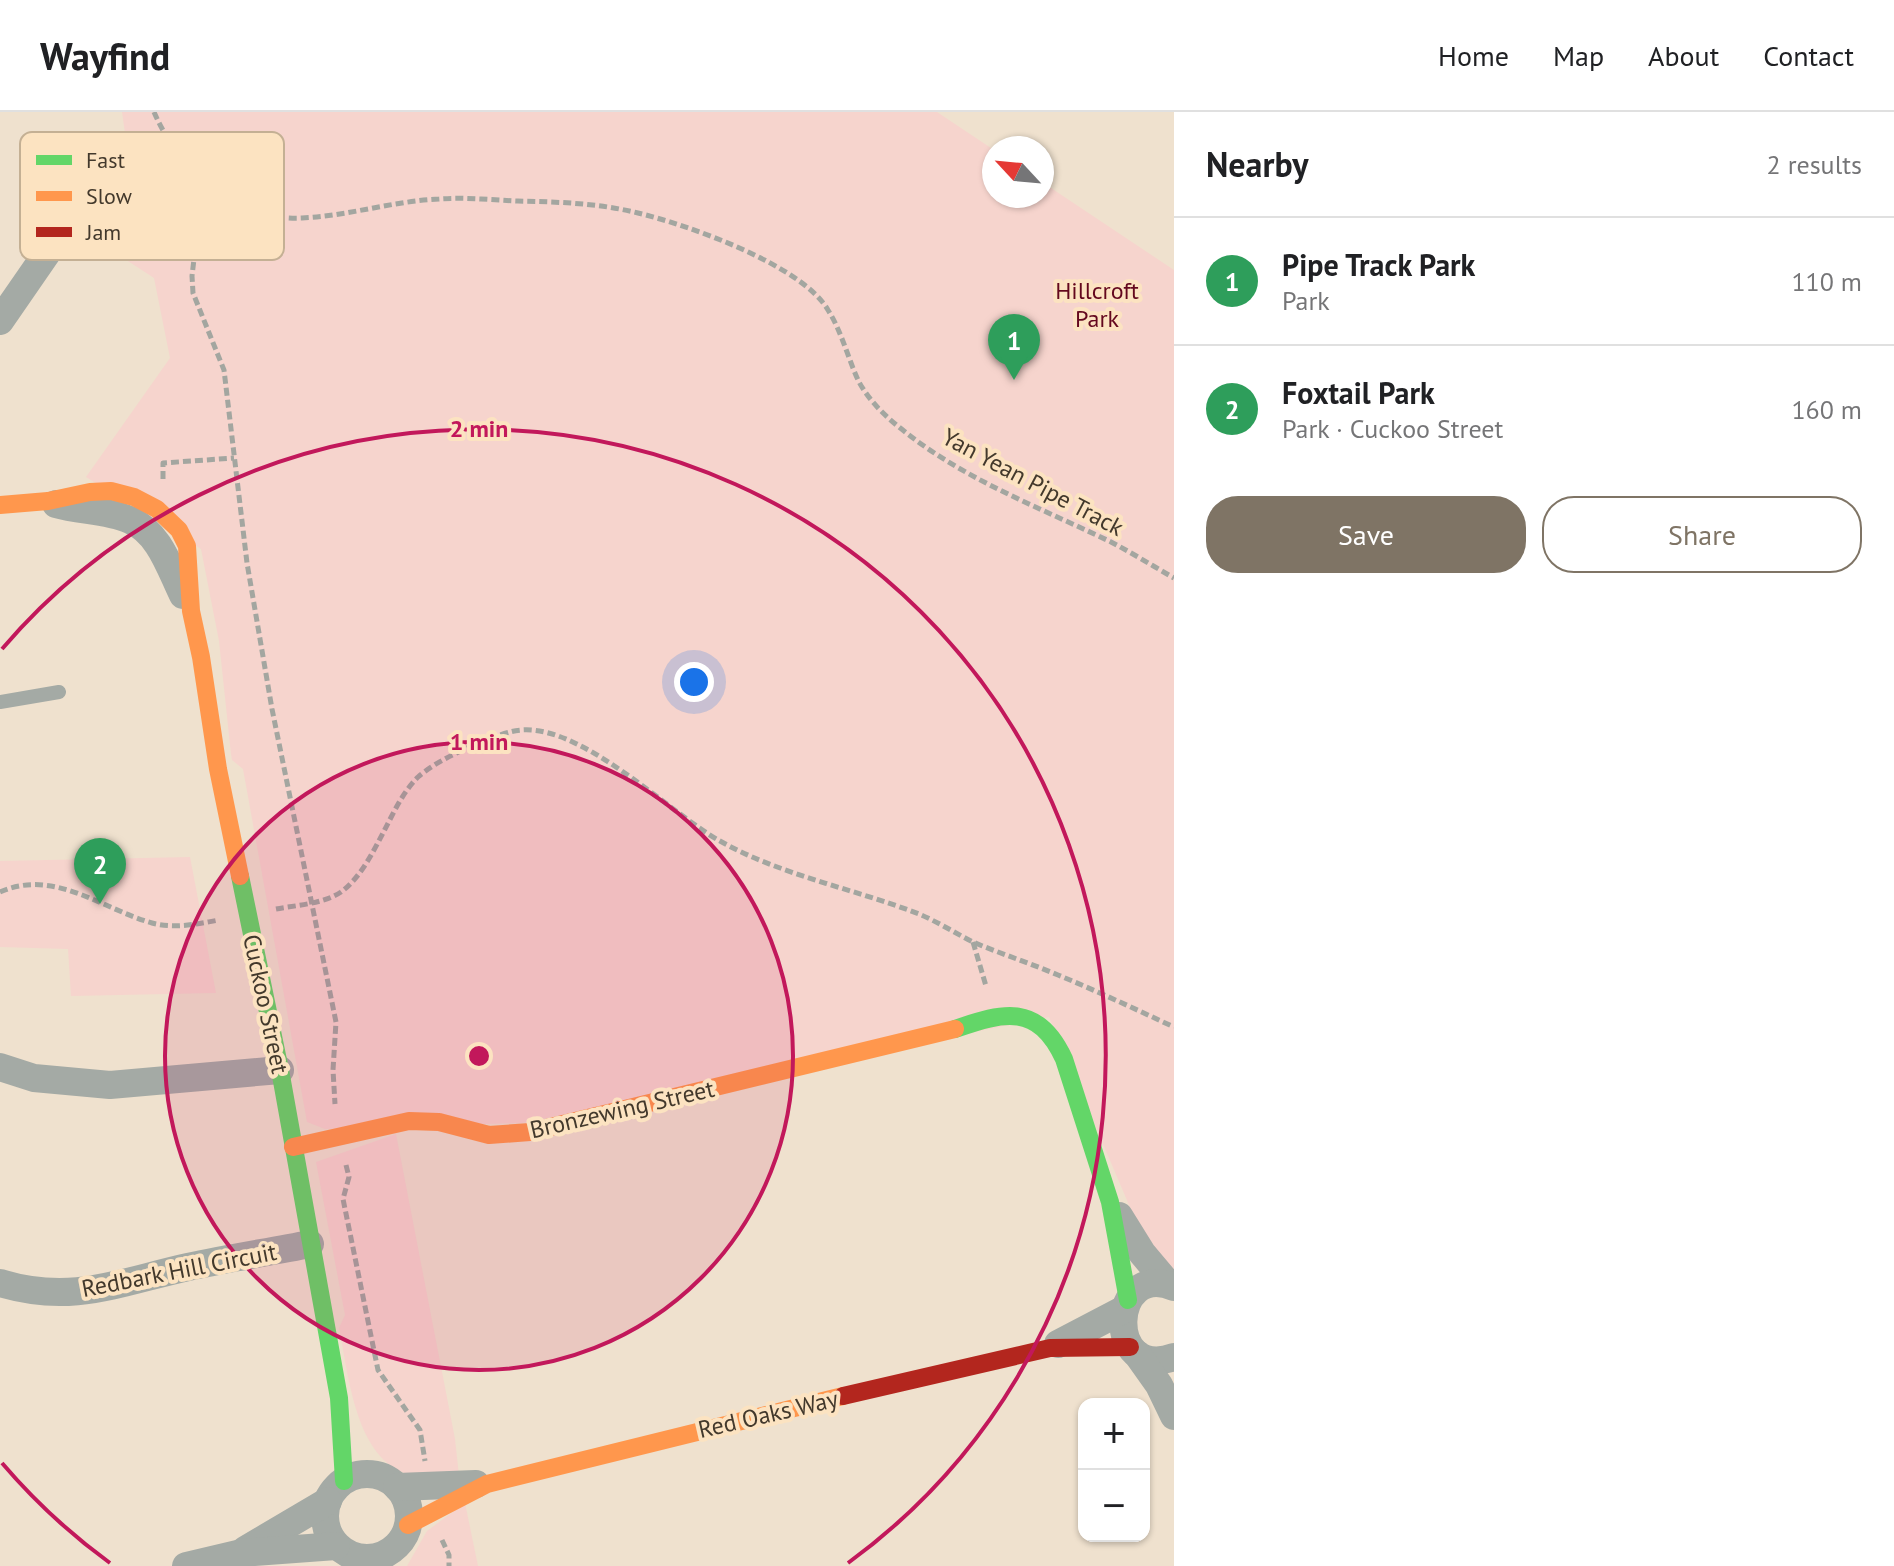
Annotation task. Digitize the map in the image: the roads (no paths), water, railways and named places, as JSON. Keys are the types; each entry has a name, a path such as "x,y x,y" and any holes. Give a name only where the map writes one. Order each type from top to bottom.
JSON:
{"street":[{"path":"0,321 48,260"},
{"path":"0,505 48,501"},
{"name":"Cuckoo Street","path":"48,501 115,516 150,518 191,611 218,769 280,1070 339,1398 336,1491"},
{"name":"Bronzewing Street","path":"293,1147 409,1121 439,1122 489,1135 530,1132 951,1031 995,1015 1016,1015 1028,1019 1049,1048"},
{"name":"Bronzewing Street","path":"951,1031 992,1030 1049,1048"},
{"path":"1049,1048 1052,1066 1081,1117 1110,1202 1126,1305 1121,1323 1174,1416"},
{"path":"0,1067 34,1078 110,1085 280,1070"},
{"path":"1110,1202 1142,1253 1171,1286"},
{"name":"Redbark Hill Circuit","path":"0,1283 39,1292 109,1288 189,1266 310,1244"},
{"name":"Red Oaks Way","path":"1050,1348 1126,1305 1146,1286 1171,1286"},
{"name":"Red Oaks Way","path":"386,1481 412,1527 487,1484 682,1434 1050,1348 1134,1350"},
{"path":"1134,1350 1159,1361 1174,1357"},
{"name":"Cuckoo Street","path":"339,1398 386,1481 405,1499 412,1527"},
{"path":"241,1553 354,1476 386,1481"},
{"path":"336,1491 325,1512 325,1524 347,1555"},
{"path":"186,1566 241,1553 374,1558 387,1553 412,1527"}],"lane":[{"path":"0,702 59,692"}],"place":[{"name":"Pipe Track Park","path":"1014,380"},
{"name":"Foxtail Park","path":"100,904"}],"park label":[{"name":"Hillcroft Park","path":"1097,304"}]}
